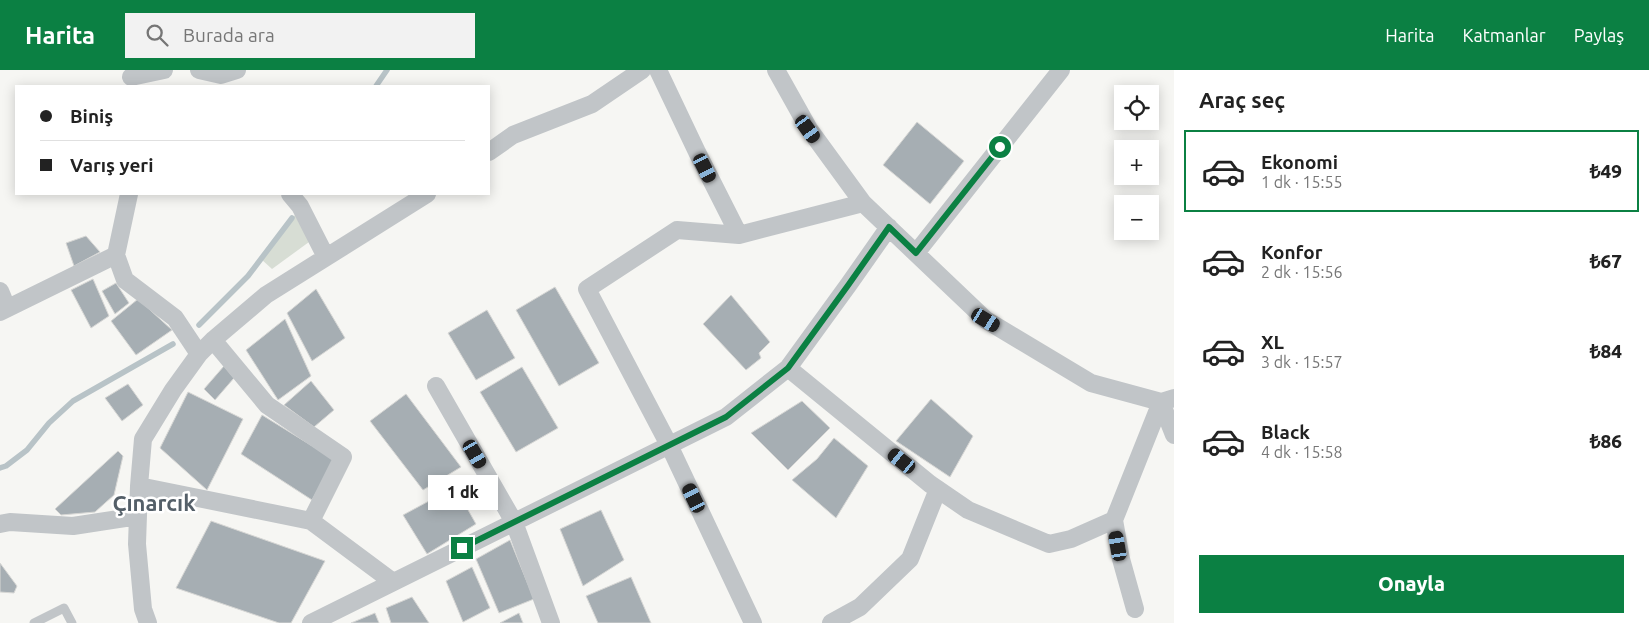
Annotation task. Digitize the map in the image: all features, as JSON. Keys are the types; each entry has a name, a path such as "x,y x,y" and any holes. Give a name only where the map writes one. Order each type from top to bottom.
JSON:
{"street":[{"path":"130,78 164,70"},
{"path":"200,70 228,77"},
{"path":"490,151 513,135 592,104 642,70"},
{"path":"658,70 739,235"},
{"path":"776,70 808,129 863,203 986,320 1091,383 1167,400"},
{"path":"916,253 1061,70"},
{"path":"128,195 116,255 125,280 175,318 199,354"},
{"path":"291,195 300,206 326,257"},
{"path":"148,623 143,609 137,544 143,439 173,390 199,354 266,295 425,195"},
{"path":"754,623 669,445 587,289 677,230 739,235 863,203"},
{"path":"311,623 726,417 788,368 889,227"},
{"path":"0,291 4,310 116,255"},
{"path":"213,340 267,406 343,457 311,521"},
{"path":"788,368 938,489 968,510 1049,544 1071,539 1114,520"},
{"path":"436,386 514,522 551,623"},
{"path":"1167,400 1174,435"},
{"path":"1135,609 1121,559 1114,520 1167,400"},
{"path":"139,486 311,521 393,582"},
{"path":"830,623 860,607 910,559 938,489"},
{"path":"0,524 10,522 73,526 138,516"}],"lane":[{"path":"34,623 64,608 72,623"}],"shaded area":[{"path":"295,215 309,242 272,269 260,258"}],"building":[{"path":"917,122 964,161 930,204 883,165"},
{"path":"86,236 100,252 74,266 66,243"},
{"path":"93,279 109,316 91,328 71,290"},
{"path":"116,283 129,303 115,314 102,291"},
{"path":"555,287 599,363 559,386 516,310"},
{"path":"316,289 345,338 312,361 287,313"},
{"path":"731,295 770,342 759,353 761,358 746,370 703,324"},
{"path":"138,299 172,330 136,355 111,321"},
{"path":"487,310 515,358 476,380 448,333"},
{"path":"285,319 311,376 278,400 246,350"},
{"path":"224,366 234,378 215,400 204,389"},
{"path":"522,367 558,428 516,452 480,392"},
{"path":"311,381 334,410 314,427 284,405"},
{"path":"128,384 143,405 122,421 105,398"},
{"path":"188,392 243,419 207,490 160,448"},
{"path":"406,394 461,467 423,490 370,421"},
{"path":"931,399 973,436 950,477 896,441"},
{"path":"802,401 830,428 788,470 751,433"},
{"path":"262,415 335,460 312,500 241,454"},
{"path":"834,438 868,466 836,518 792,480 817,459"},
{"path":"118,451 123,456 114,495 95,512 61,515 55,509"},
{"path":"455,487 476,524 427,554 403,515"},
{"path":"601,510 624,560 583,586 560,529"},
{"path":"211,521 325,561 291,623 279,623 176,588"},
{"path":"510,540 534,599 499,613 476,559"},
{"path":"0,563 17,586 14,593 0,592"},
{"path":"472,567 490,608 463,622 446,581"},
{"path":"631,577 651,623 598,623 586,596"},
{"path":"412,597 429,623 391,623 386,608"},
{"path":"375,613 379,623 351,623"},
{"path":"519,613 523,623 500,623"}],"waterway":[{"path":"377,85 387,70"},
{"path":"199,325 248,276 292,218"},
{"path":"0,468 6,466 27,450 49,423 73,401 173,344"}],"district":[{"name":"Çınarcık","path":"154,502"}],"route":[{"path":"462,548 726,417 788,368 889,227 916,253 1000,147"}]}
